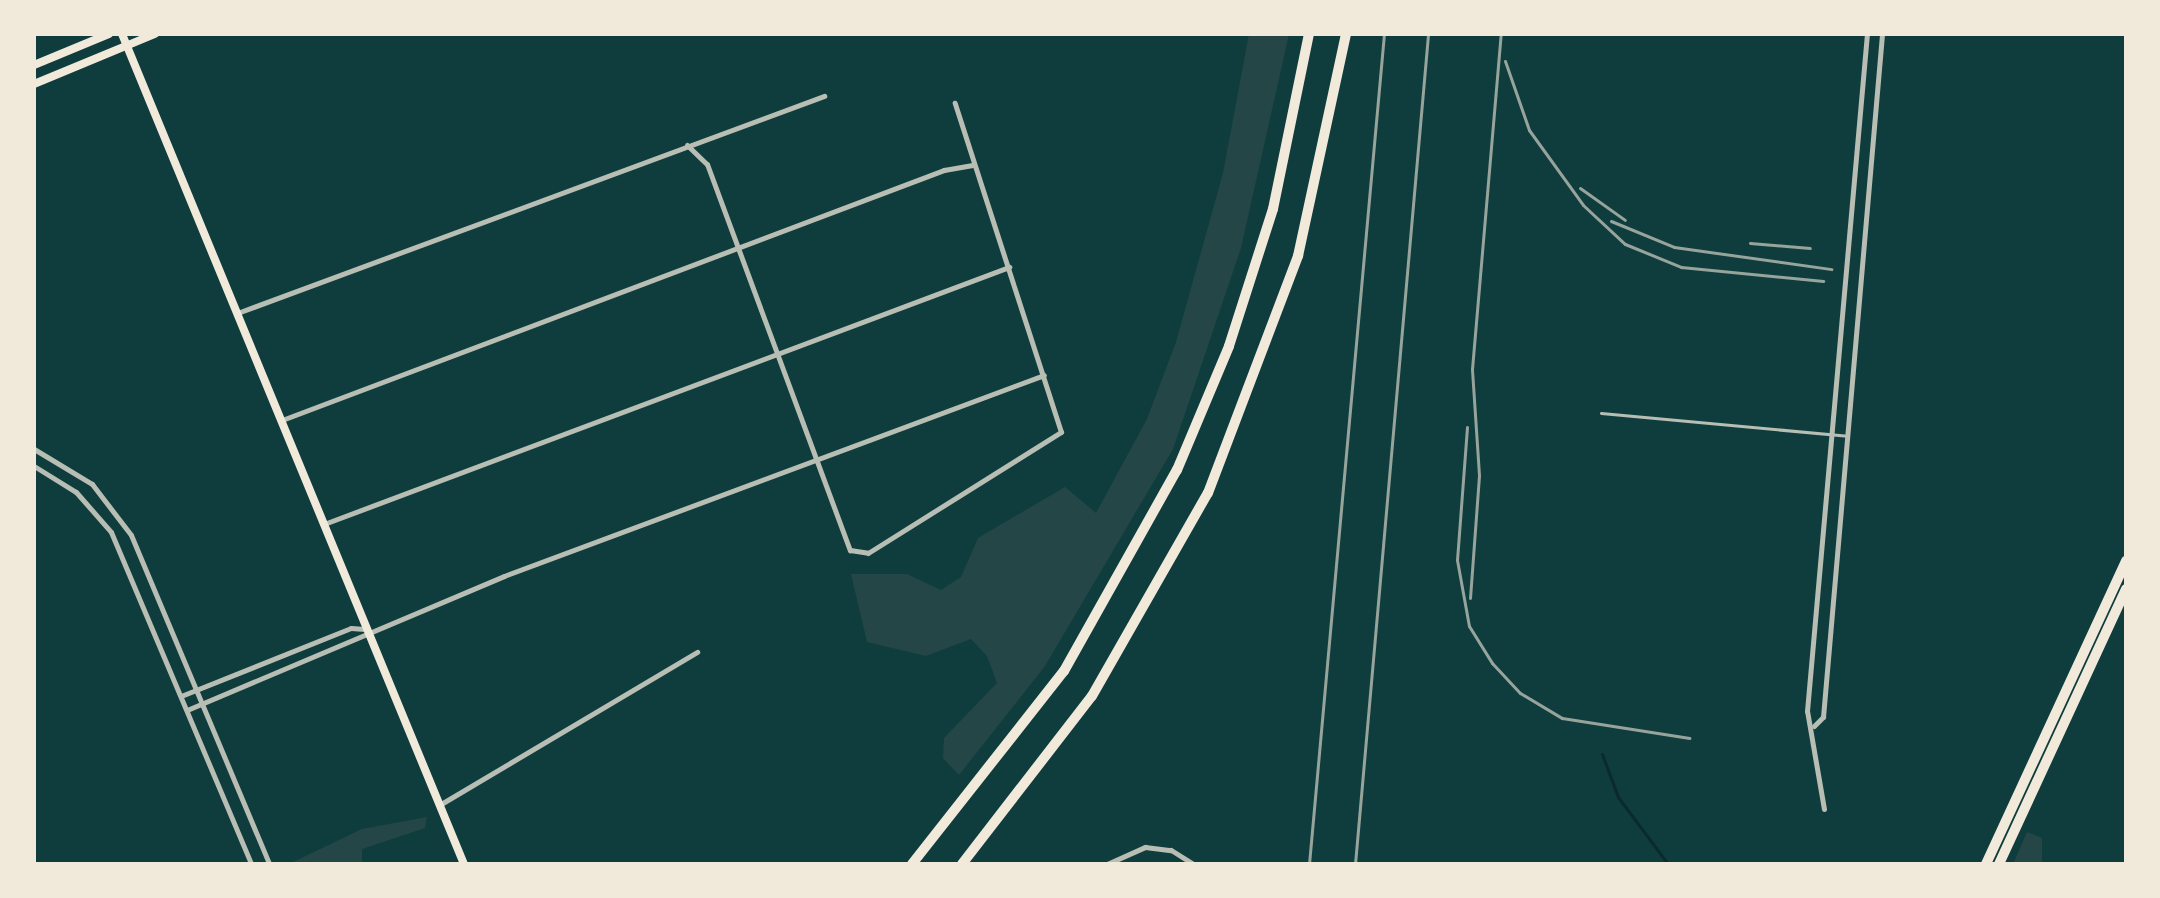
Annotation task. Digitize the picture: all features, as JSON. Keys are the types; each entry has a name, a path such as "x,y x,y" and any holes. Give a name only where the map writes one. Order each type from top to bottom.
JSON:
{"highway":[{"path":"912,864 1064,671 1177,470 1229,346 1268,223 1309,34"},
{"path":"962,864 1092,696 1208,493 1298,256 1346,34"},
{"path":"1986,864 2126,561"},
{"path":"1999,864 2126,589"}],"main road":[{"path":"34,65 109,34"},
{"path":"122,34 240,312 366,630 464,864"},
{"path":"34,84 155,34"}],"street":[{"path":"1824,809 1814,726 1807,711 1867,34"},
{"path":"1814,726 1823,717 1882,34"},
{"path":"240,312 824,96"},
{"path":"687,145 707,164 815,459 857,554 878,549 1057,438 1061,429 955,103"},
{"path":"282,420 944,170 974,165"},
{"path":"324,525 1009,267"},
{"path":"187,710 355,642 366,630 1044,375"},
{"path":"34,449 78,472 111,503 131,535 269,864"},
{"path":"34,466 76,492 111,532 251,864"},
{"path":"180,696 197,692 351,628 366,630"},
{"path":"441,804 697,652"},
{"path":"1107,864 1145,847 1171,850 1193,864"}],"lane":[{"path":"1601,413 1847,436"}],"shaded area":[{"path":"1249,34 1289,34 1241,248 1173,449 1045,666 959,775 943,758 944,738 997,683 987,656 971,639 926,656 867,642 851,574 907,574 941,590 961,577 978,538 1065,487 1096,513 1147,419 1176,342 1223,173"},
{"path":"427,817 425,828 362,849 362,864 289,864 362,829"},
{"path":"2027,832 2042,838 2042,864 2013,864"}],"waterway":[{"path":"1602,754 1618,797 1668,864"}],"railway":[{"path":"1309,864 1384,34"},
{"path":"1355,864 1428,34"},
{"path":"1470,598 1479,475 1472,369 1501,34"},
{"path":"1505,61 1529,130 1583,205 1625,244 1681,267 1823,281"},
{"path":"1580,188 1625,220"},
{"path":"1611,221 1674,247 1831,269"},
{"path":"1750,243 1810,248"},
{"path":"1467,427 1457,560 1469,626 1492,663 1520,693 1562,718 1689,738"}]}
